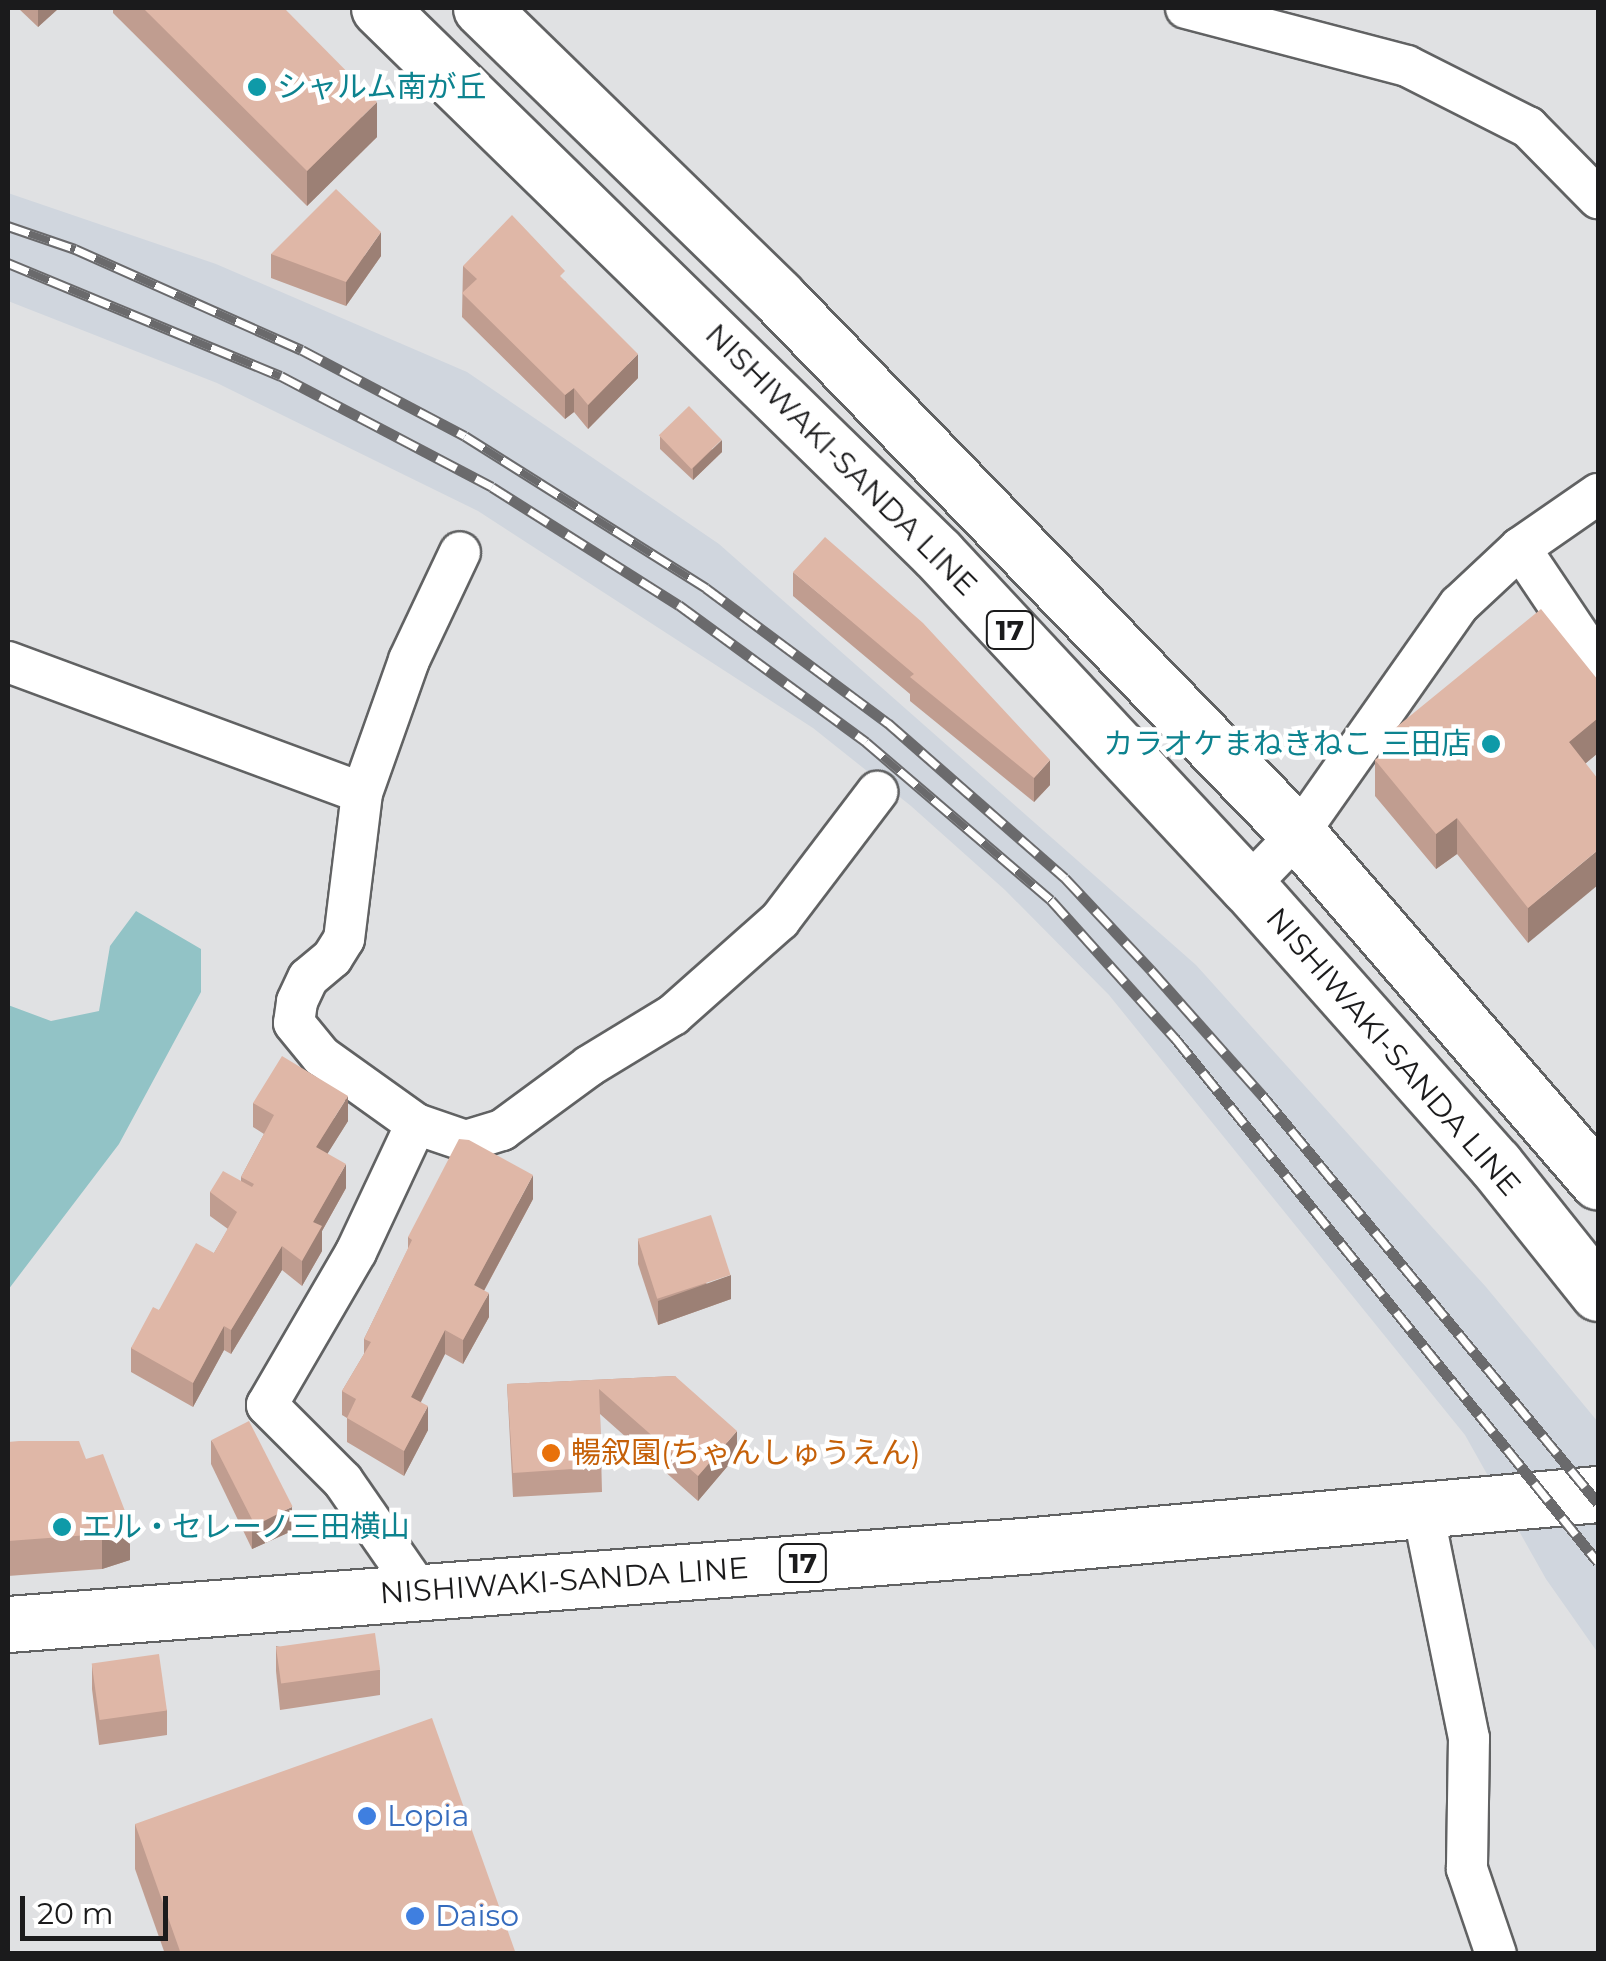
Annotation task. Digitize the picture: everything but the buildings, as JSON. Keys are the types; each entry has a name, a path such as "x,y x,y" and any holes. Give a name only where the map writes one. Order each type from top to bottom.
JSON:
{"main road":[{"name":"NISHIWAKI-SANDA LINE","path":"378,8 938,554 1248,886 1495,1164 1598,1293"},
{"name":"17","path":"481,8 779,298 1298,834 1598,1182"},
{"name":"NISHIWAKI-SANDA LINE","path":"8,1624 1423,1512 1598,1494"}],"street":[{"path":"1186,8 1407,66 1528,127 1598,198"},
{"path":"1248,886 1298,834 1458,605 1520,548 1598,494"},
{"path":"1520,548 1598,664"},
{"path":"460,552 409,660 362,793 344,940 332,958 308,978 297,1002 294,1023 321,1056 416,1124 466,1140 502,1130 589,1066 672,1015 780,920 877,792"},
{"path":"8,662 362,793"},
{"path":"416,1124 356,1252 267,1404 343,1481 420,1592"},
{"path":"1423,1512 1470,1738 1467,1868 1496,1954"}],"shaded area":[{"path":"8,193 216,264 467,372 719,544 1196,965 1486,1287 1598,1422 1598,1653 1546,1579 1465,1435 1109,995 1005,890 911,806 813,728 478,511 217,383 8,301"}],"water":[{"path":"136,911 201,949 201,992 119,1144 8,1290 8,1005 51,1021 99,1011 110,946"}],"railway":[{"path":"8,226 75,249 302,350 465,436 706,588 888,723 1065,878 1151,970 1263,1096 1598,1503"},
{"path":"8,263 281,376 492,487 679,605 866,742 1051,900 1175,1038 1598,1562"}],"place":[{"name":"シャルム南が丘","path":"257,87"},
{"name":"カラオケまねきねこ 三田店","path":"1491,744"},
{"name":"暢叙園(ちゃんしゅうえん)","path":"551,1453"},
{"name":"エル・セレーノ三田横山","path":"62,1527"},
{"name":"Lopia","path":"367,1816"},
{"name":"Daiso","path":"415,1916"}]}
